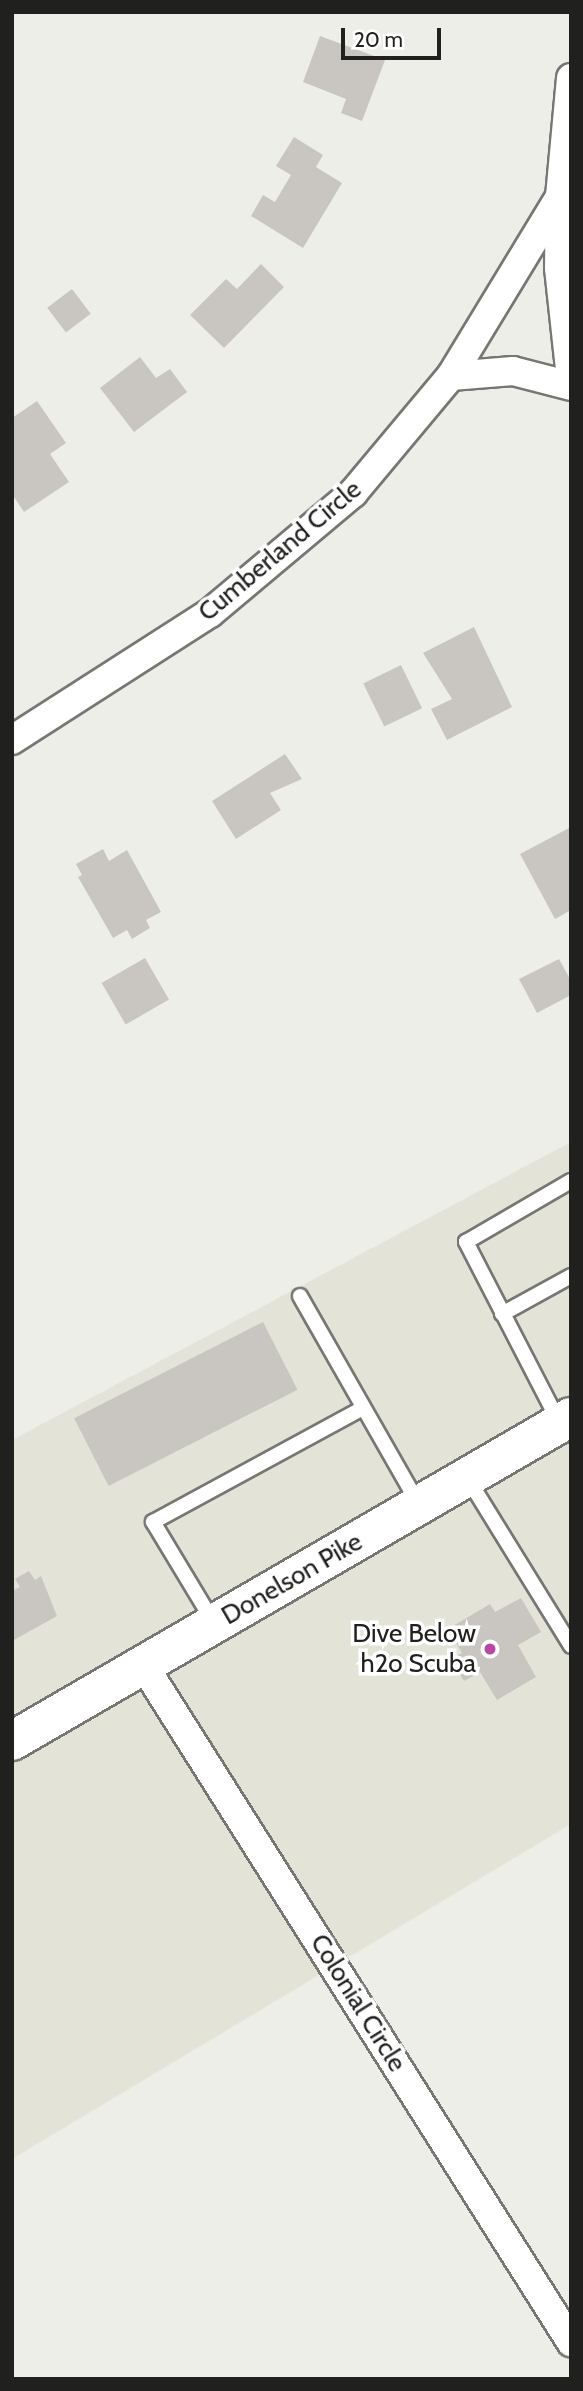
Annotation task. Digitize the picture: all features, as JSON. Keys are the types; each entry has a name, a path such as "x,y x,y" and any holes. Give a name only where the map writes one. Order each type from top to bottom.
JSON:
{"main road":[{"name":"Donelson Pike","path":"12,1741 565,1420"}],"street":[{"path":"571,78 560,197 561,312 571,378"},
{"name":"Cumberland Circle","path":"12,740 210,613 295,545 368,478 451,376 560,197"},
{"path":"451,376 513,371 571,386"},
{"name":"Colonial Circle","path":"144,1666 571,2343"}],"lane":[{"path":"565,1420 502,1314 467,1242 571,1181"},
{"path":"502,1314 571,1276"},
{"path":"300,1296 419,1505"},
{"path":"215,1624 153,1522 363,1408"},
{"path":"467,1478 571,1646"}],"shaded area":[{"path":"571,1142 571,1824 12,2159 12,1440"}],"building":[{"path":"320,36 385,60 362,121 341,113 346,99 303,82"},
{"path":"294,137 323,155 316,167 342,183 303,248 251,216 263,195 275,202 291,175 276,166"},
{"path":"261,264 284,287 224,348 190,315 226,279 237,289"},
{"path":"72,289 91,314 66,332 47,308"},
{"path":"140,357 156,378 170,369 187,392 134,432 100,388"},
{"path":"37,401 66,443 50,454 69,482 24,512 12,494 12,418"},
{"path":"474,627 512,707 447,740 431,709 452,699 423,653"},
{"path":"401,665 422,708 384,727 363,683"},
{"path":"285,754 302,779 270,793 281,810 236,839 212,801"},
{"path":"571,827 571,910 555,919 520,854"},
{"path":"103,849 109,861 127,850 161,912 146,920 150,928 132,939 127,930 113,938 78,877 82,875 76,864"},
{"path":"145,958 169,1000 126,1025 102,983"},
{"path":"559,959 571,981 571,995 537,1013 519,979"},
{"path":"263,1322 298,1390 109,1486 74,1418"},
{"path":"29,1571 35,1580 41,1576 57,1616 12,1641 12,1591 20,1587 15,1579"},
{"name":"Dive Below h2o Scuba","path":"521,1598 541,1632 518,1645 536,1677 497,1700 480,1672 464,1681 451,1659 462,1653 448,1629 490,1604 495,1612"}],"place":[{"name":"Dive Below h2o Scuba","path":"490,1649"}]}
